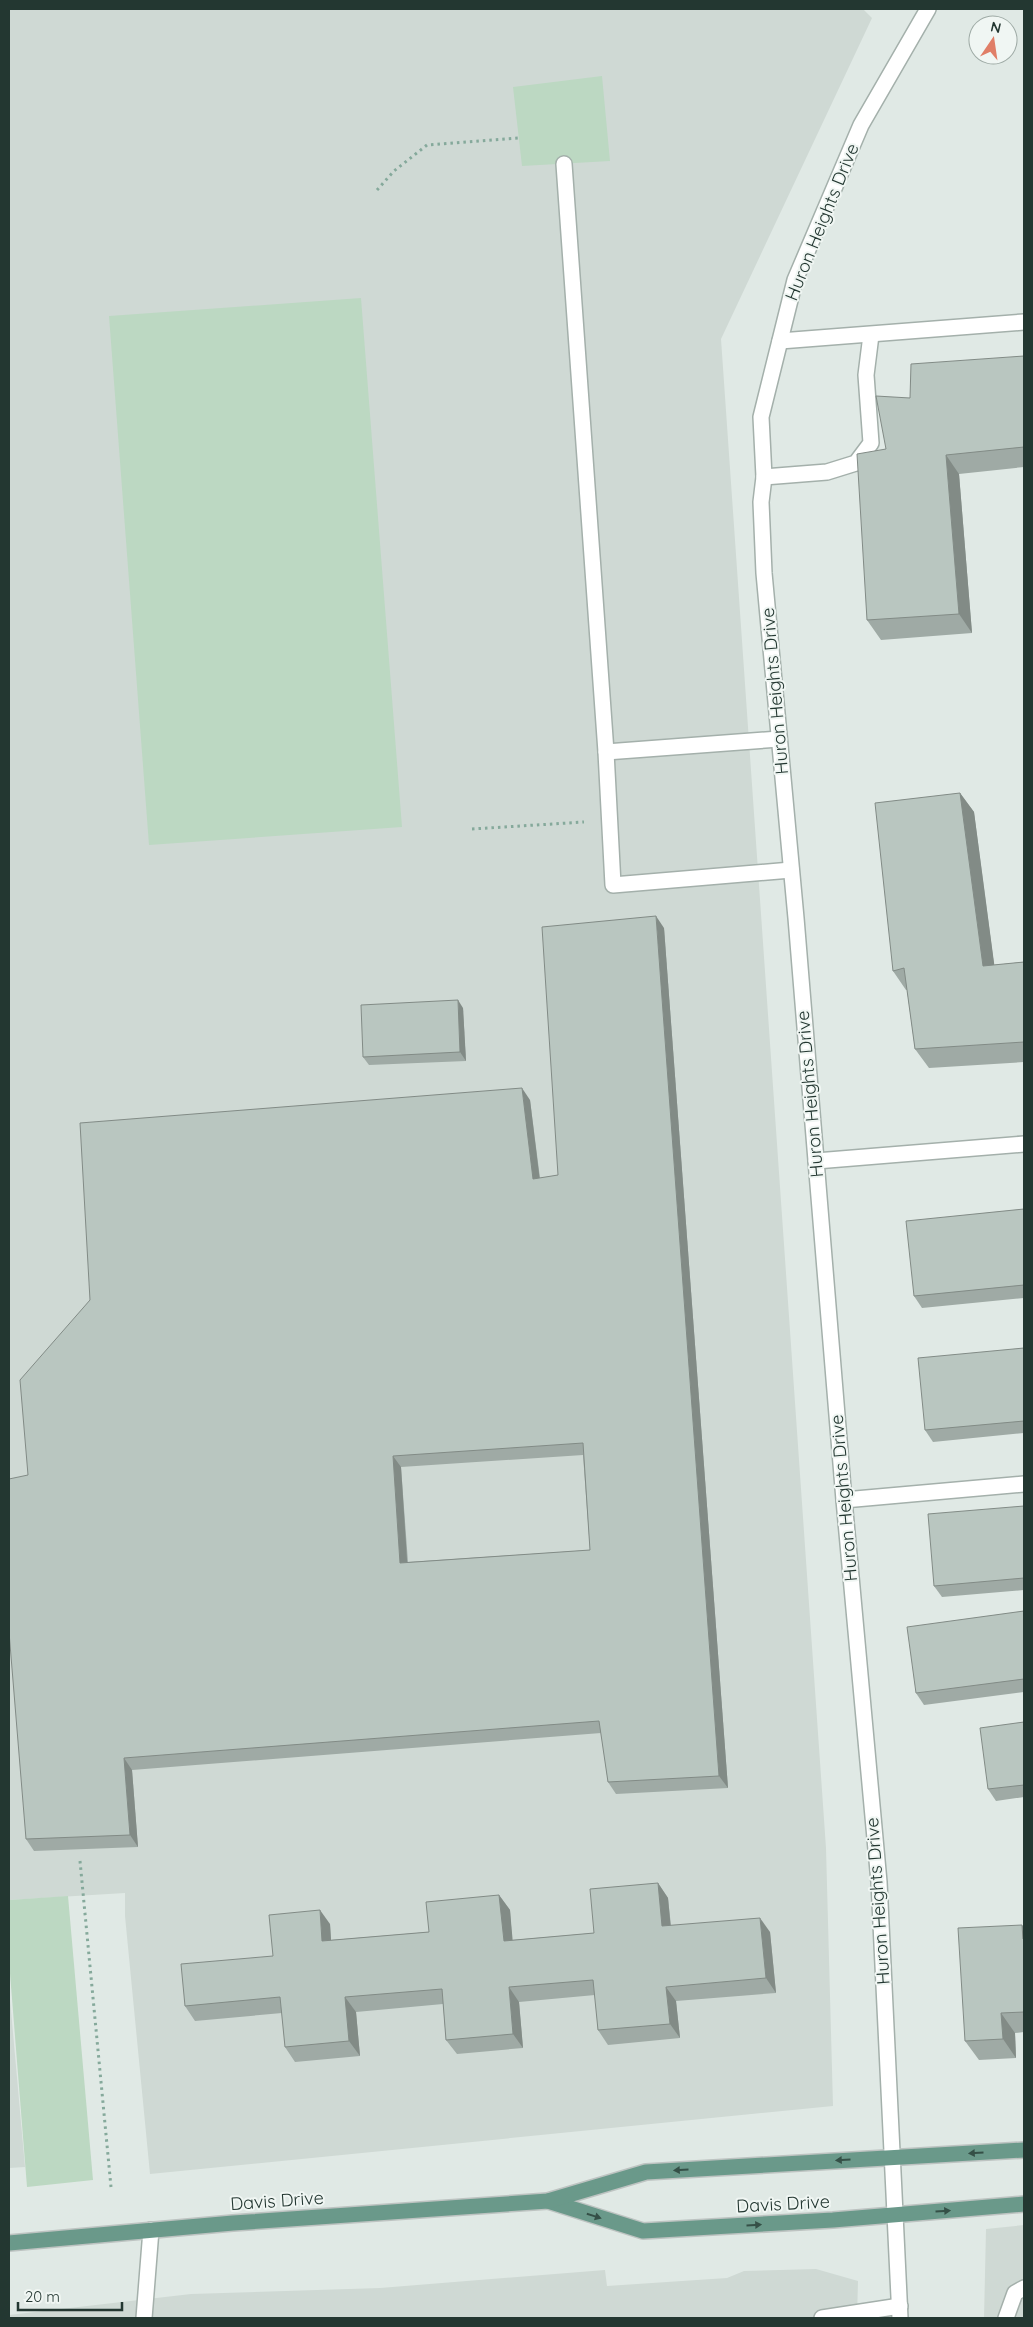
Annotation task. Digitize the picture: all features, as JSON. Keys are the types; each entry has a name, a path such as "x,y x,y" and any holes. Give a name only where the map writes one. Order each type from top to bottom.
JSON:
{"main road":[{"name":"Davis Drive","path":"9,2243 151,2230 548,2201 646,2172 1024,2150"},
{"name":"Davis Drive","path":"548,2201 643,2231 895,2215 1024,2204"}],"street":[{"name":"Huron Heights Drive","path":"900,2312 879,1882 764,573 761,502 764,477 761,417 795,280 860,125 928,9"},
{"path":"564,164 606,752 613,885 791,870"},
{"path":"780,341 1024,322"},
{"path":"764,477 827,472 856,463 870,443 866,375 871,334"},
{"path":"606,752 779,740"},
{"path":"816,1161 1024,1144"},
{"path":"844,1500 1024,1484"},
{"path":"144,2318 151,2230"},
{"path":"1006,2318 1014,2293 1024,2288"},
{"path":"822,2318 900,2312"}],"path":[{"path":"377,190 394,171 426,146 519,138"},
{"path":"472,829 554,823"},
{"path":"80,1862 111,2187"}],"shaded area":[{"path":"9,9 863,9 872,18 721,339 826,1848 833,2106 150,2174 125,1916 125,1893 9,1900"},
{"path":"9,1988 25,2167 9,2168"},
{"path":"1024,2225 1024,2318 984,2318 986,2229"},
{"path":"816,2269 858,2281 857,2318 9,2318 9,2315 191,2294 380,2288 605,2270 607,2286 727,2278 744,2271"}],"green space":[{"path":"602,76 610,161 522,166 513,87"},
{"path":"361,298 402,827 149,845 109,316"},
{"path":"68,1896 93,2180 27,2187 9,1961 9,1900"}],"building":[{"path":"1024,356 1024,447 946,455 959,614 867,620 857,454 886,449 876,396 910,398 911,364"},
{"path":"960,793 983,966 1024,962 1024,1042 915,1049 904,968 893,971 875,803"},
{"path":"656,916 719,1776 608,1782 599,1721 124,1758 130,1835 26,1839 9,1632 9,1479 28,1475 20,1380 90,1300 80,1123 522,1088 533,1179 558,1175 542,927","holes":["583,1443 590,1550 400,1563 393,1456"]},
{"path":"458,1000 460,1052 363,1057 361,1005"},
{"path":"1024,1209 1024,1285 914,1296 906,1221"},
{"path":"1024,1348 1024,1421 925,1430 918,1358"},
{"path":"1024,1506 1024,1578 934,1586 928,1514"},
{"path":"1024,1611 1024,1679 916,1693 907,1627"},
{"path":"1024,1722 1024,1785 988,1789 980,1728"},
{"path":"658,1883 662,1926 760,1918 766,1978 666,1987 670,2024 598,2030 593,1980 509,1987 513,2034 446,2040 442,1989 345,1997 349,2041 285,2047 280,1997 185,2006 181,1964 273,1956 269,1915 320,1910 322,1941 429,1932 426,1902 499,1895 504,1941 594,1933 590,1889"},
{"path":"1022,1925 1024,1939 1024,2012 1001,2013 1003,2039 965,2041 958,1928"}]}
